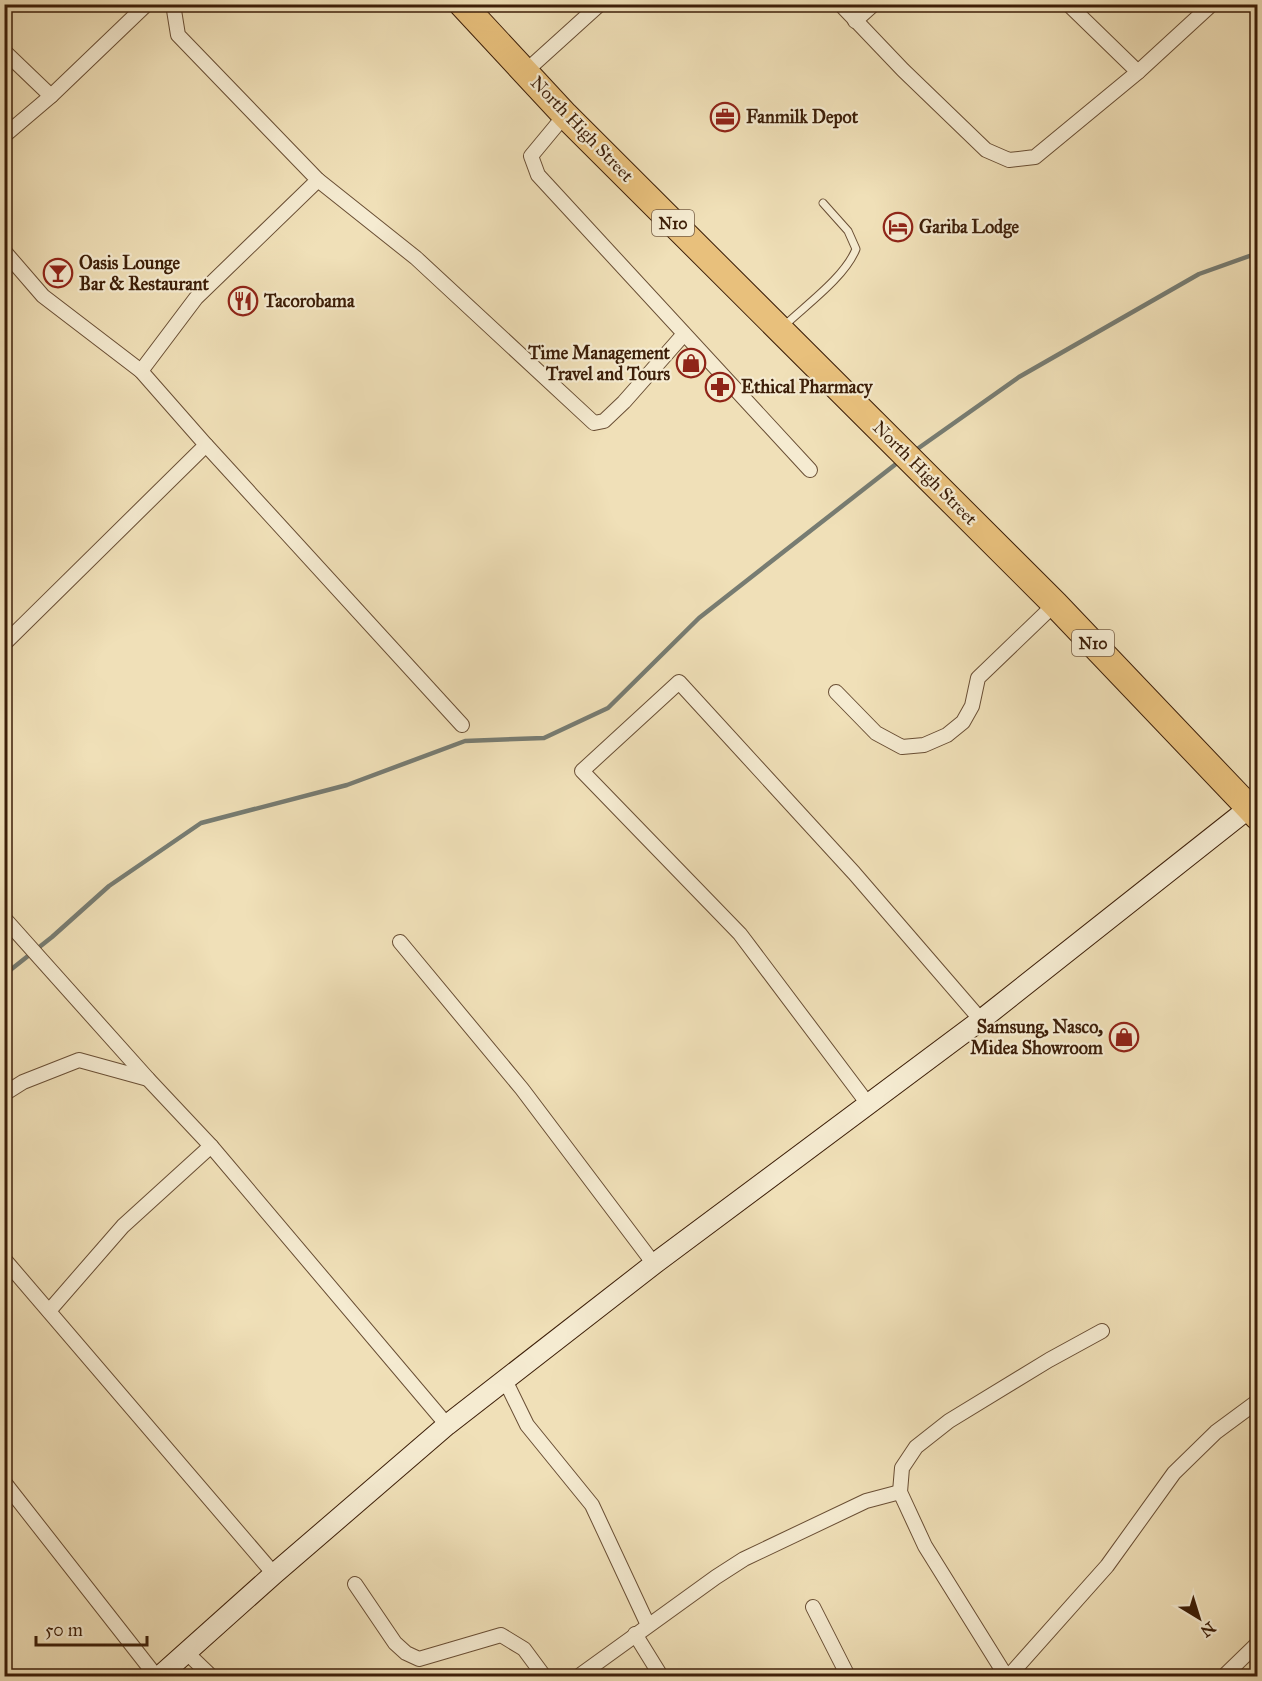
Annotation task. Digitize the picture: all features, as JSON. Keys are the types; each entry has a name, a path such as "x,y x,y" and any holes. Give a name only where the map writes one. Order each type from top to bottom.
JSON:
{"highway":[{"name":"North High Street","path":"462,4 565,115 890,437 1254,809"}],"street":[{"path":"4,136 51,96 147,4"},
{"path":"173,4 178,35 318,180 416,258 594,423 604,421 624,402 684,334"},
{"path":"526,71 600,4"},
{"path":"840,4 986,150 1009,160 1035,157 1138,72 1212,4"},
{"path":"855,21 874,4"},
{"path":"1068,4 1138,72"},
{"path":"4,51 51,96"},
{"path":"565,115 531,156 538,175 810,470"},
{"path":"141,371 196,298 318,180"},
{"path":"4,251 43,296 141,371 462,725"},
{"path":"4,644 206,445"},
{"path":"836,692 876,733 902,747 924,745 947,735 963,722 972,706 978,678 1055,604"},
{"path":"868,1104 740,934 582,771 679,682 854,873 981,1020"},
{"path":"4,1482 158,1677 447,1425 654,1264 981,1020 1254,809"},
{"path":"4,918 211,1146 447,1425"},
{"path":"400,942 522,1089 654,1264"},
{"path":"4,1095 23,1082 79,1060 148,1079"},
{"path":"50,1311 123,1226 211,1146"},
{"path":"4,1259 274,1574"},
{"path":"1102,1331 1049,1359 940,1428 916,1447 902,1468 900,1492 925,1546 1014,1674 1107,1566 1174,1473 1216,1432 1255,1407"},
{"path":"505,1380 527,1425 592,1505 648,1625"},
{"path":"579,1677 635,1634 744,1559 866,1501 900,1492"},
{"path":"355,1584 395,1643 406,1653 418,1659 501,1635 524,1649 544,1677"},
{"path":"813,1607 848,1677"},
{"path":"635,1634 661,1677"},
{"path":"1224,1677 1257,1643"},
{"path":"187,1653 211,1677"}],"lane":[{"path":"780,330 831,283 852,260 856,249 848,231 823,202"}],"waterway":[{"path":"913,452 1019,377 1199,274 1258,253"},
{"path":"4,975 52,937 109,886 201,823 347,785 465,741 544,738 608,708 699,618 901,460"}],"place":[{"name":"Fanmilk Depot","path":"725,117"},
{"name":"Gariba Lodge","path":"898,227"},
{"name":"Oasis Lounge Bar & Restaurant","path":"58,273"},
{"name":"Tacorobama","path":"243,301"},
{"name":"Time Management Travel and Tours","path":"691,363"},
{"name":"Ethical Pharmacy","path":"720,387"},
{"name":"Samsung, Nasco, Midea Showroom","path":"1124,1037"}]}
